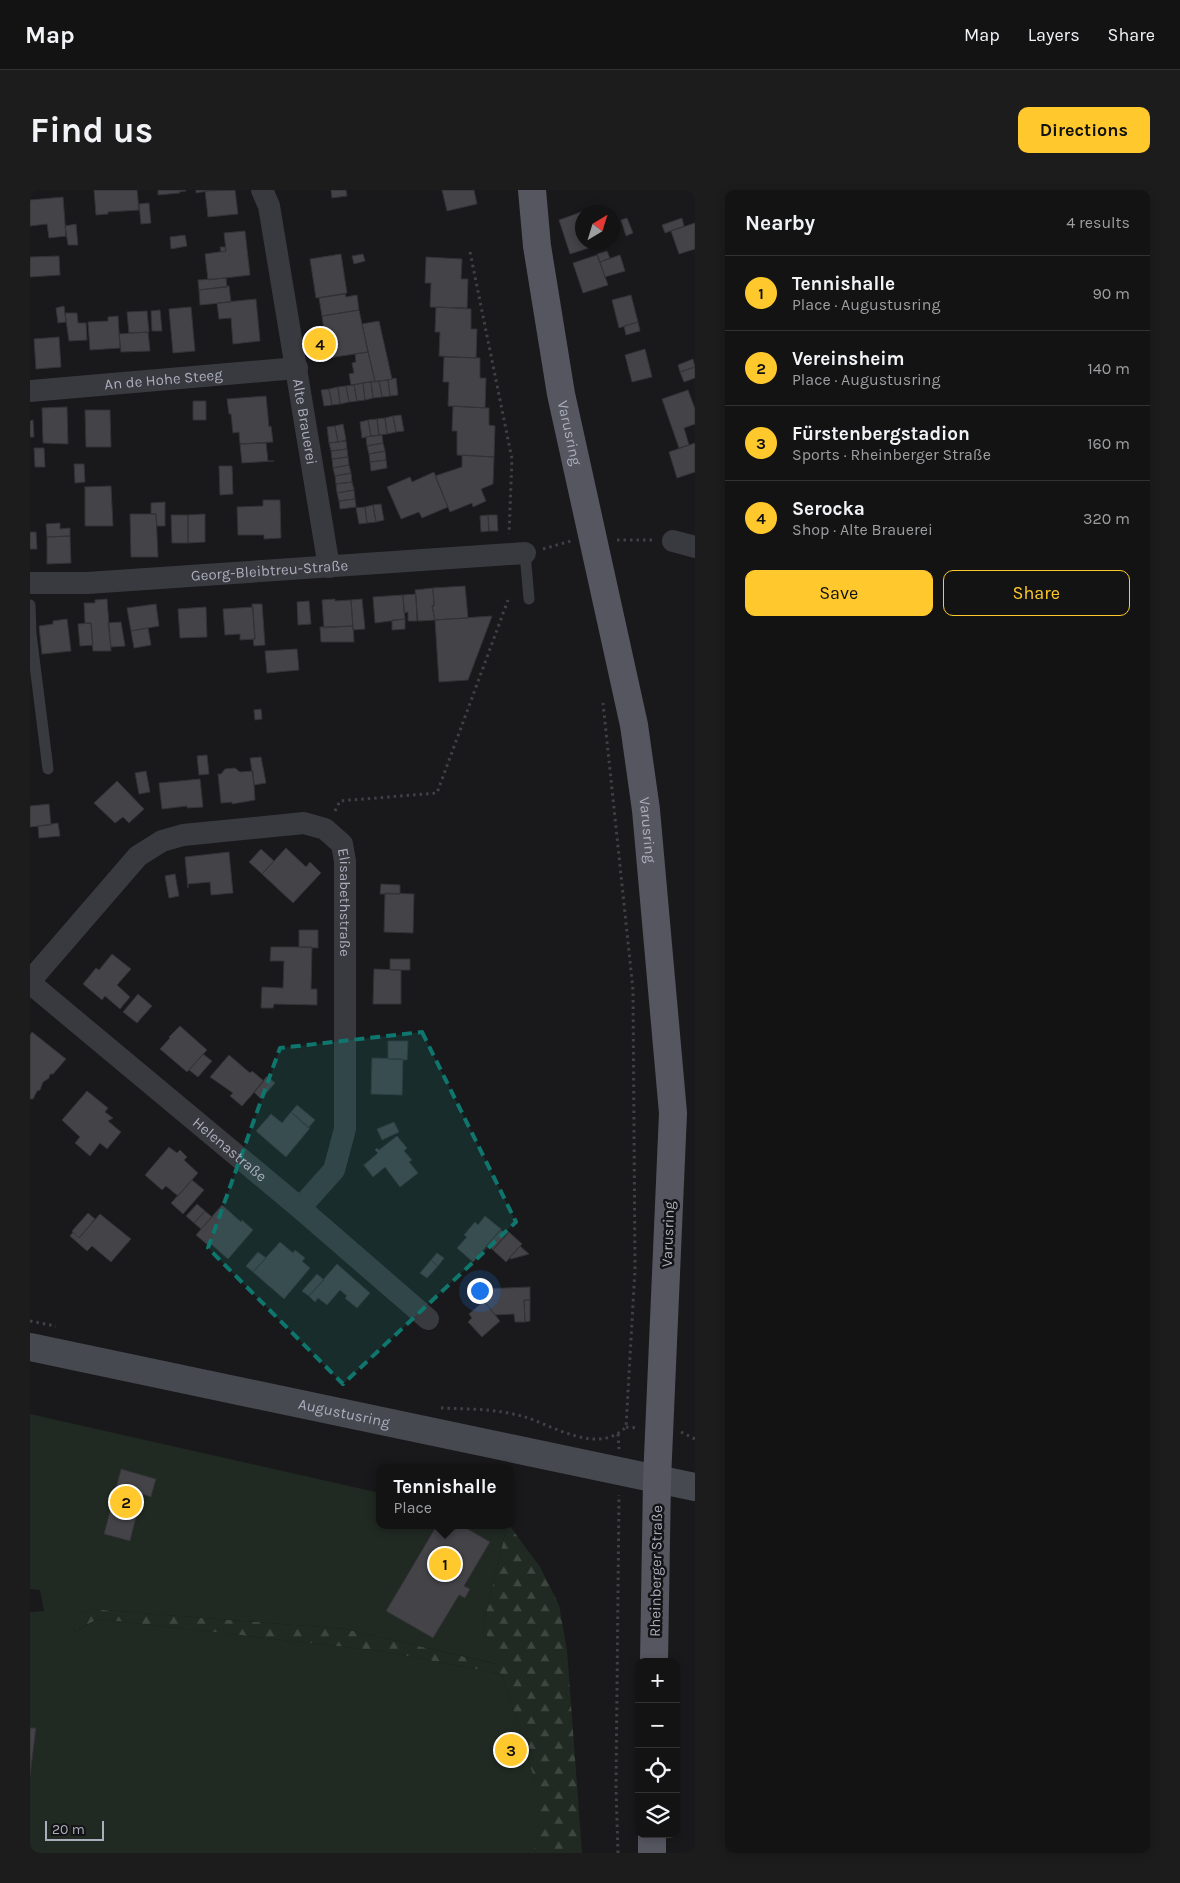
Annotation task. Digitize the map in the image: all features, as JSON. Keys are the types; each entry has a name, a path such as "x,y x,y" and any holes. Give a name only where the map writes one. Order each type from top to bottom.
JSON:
{"main road":[{"name":"Varusring","path":"532,190 537,246 561,394 577,544 634,725 643,791 673,1112 657,1480"},
{"name":"Augustusring","path":"30,1347 695,1488"},
{"name":"Rheinberger Straße","path":"654,1658 657,1480"},
{"path":"652,1838 652,1853"}],"street":[{"name":"Alte Brauerei","path":"262,190 269,206 329,567"},
{"name":"An de Hohe Steeg","path":"30,391 297,368"},
{"path":"672,540 695,547"},
{"name":"Georg-Bleibtreu-Straße","path":"30,583 88,583 525,552"},
{"name":"Elisabethstraße","path":"30,982 138,856 162,841 184,835 304,823 325,829 342,844 346,861 345,1129 334,1170 300,1208"},
{"name":"Helenastraße","path":"30,982 300,1208 428,1319"}],"lane":[{"path":"525,552 529,600"},
{"path":"30,605 31,634 48,769"}],"path":[{"path":"470,252 512,459 525,552 577,544 672,540"},
{"path":"567,532 577,544"},
{"path":"325,829 340,801 436,793 508,600"},
{"path":"440,1408 485,1410 522,1416 568,1434 596,1440 618,1434 626,1427 634,1269 634,990 603,699"},
{"path":"30,1321 59,1327"},
{"path":"618,1434 616,1788 618,1853"}],"highlighted area":[{"path":"422,1032 516,1222 343,1384 208,1248 280,1048"}],"green space":[{"path":"30,1414 376,1492 376,1529 506,1529 483,1625 497,1664 345,1629 91,1609 76,1614 74,1632 98,1619 380,1651 502,1674 536,1785 540,1811 534,1853 30,1853 30,1612 44,1611 40,1590 30,1589"},
{"path":"506,1529 512,1529 540,1567 559,1605 567,1650 582,1853 534,1853 536,1785 502,1674 380,1651 98,1619 73,1632 76,1614 91,1609 345,1629 496,1664 483,1625"}],"building":[{"path":"94,190 137,190 139,210 108,212 108,214 96,215"},
{"path":"158,190 186,190 186,191 158,195"},
{"path":"196,190 213,190 196,193"},
{"path":"235,190 238,214 208,217 205,191"},
{"path":"331,190 346,190 347,196 332,198"},
{"path":"442,190 474,190 477,204 447,211"},
{"path":"63,197 66,236 49,238 47,224 30,226 30,200"},
{"path":"149,203 151,223 141,224 139,204"},
{"path":"575,214 575,250 582,250 570,254 559,220"},
{"path":"627,218 633,233 626,236 621,220"},
{"path":"682,218 684,226 665,233 662,225"},
{"path":"695,223 695,249 679,254 671,231"},
{"path":"76,224 78,245 68,245 65,226"},
{"path":"245,231 250,275 208,280 205,254 226,251 224,233"},
{"path":"185,235 187,246 171,249 170,237"},
{"path":"220,247 225,247 226,251 221,252"},
{"path":"607,251 610,258 600,262 597,254"},
{"path":"341,254 347,293 316,298 310,259"},
{"path":"363,254 365,261 354,264 352,256"},
{"path":"597,255 608,285 583,293 573,263"},
{"path":"620,255 625,271 605,277 600,262"},
{"path":"59,256 60,275 30,277 30,257"},
{"path":"426,257 462,259 461,279 468,279 467,308 430,307 431,283 425,283"},
{"path":"226,278 227,287 199,290 198,280"},
{"path":"229,286 231,302 200,305 199,290"},
{"path":"345,294 346,297 357,295 359,310 322,316 319,298"},
{"path":"631,295 638,322 619,328 612,300"},
{"path":"256,299 260,341 233,344 231,318 219,319 217,303"},
{"path":"64,306 66,322 58,323 56,308"},
{"path":"191,307 195,351 173,353 169,309"},
{"path":"436,307 471,309 471,329 477,329 476,358 439,356 440,332 435,332"},
{"path":"160,310 162,331 152,331 151,311"},
{"path":"359,310 368,352 328,358 322,316"},
{"path":"147,311 149,332 129,333 127,312"},
{"path":"65,313 77,313 78,323 86,323 87,340 69,341"},
{"path":"118,316 120,348 90,350 88,322 108,321 108,317"},
{"path":"379,321 392,379 375,382 362,324"},
{"path":"638,322 640,331 626,335 624,326"},
{"path":"148,332 150,351 121,352 119,334"},
{"path":"59,337 61,367 36,369 34,339"},
{"path":"645,349 652,377 632,382 625,355"},
{"path":"368,352 375,381 351,385 349,374 354,373 352,363 356,362 355,354"},
{"path":"444,357 480,358 480,378 486,378 485,408 448,406 449,382 443,382"},
{"path":"693,359 695,367 680,372 678,365"},
{"path":"695,367 695,378 684,382 680,372"},
{"path":"396,378 398,395 390,396 388,380"},
{"path":"388,380 390,396 382,397 379,381"},
{"path":"379,381 382,397 373,398 371,382"},
{"path":"371,382 373,398 365,400 363,383"},
{"path":"363,383 365,400 357,401 354,385"},
{"path":"354,385 357,401 349,402 346,386"},
{"path":"346,386 349,402 340,404 338,387"},
{"path":"338,387 340,404 332,405 329,389"},
{"path":"329,389 332,405 324,406 321,390"},
{"path":"688,390 695,409 695,424 684,428 689,445 679,448 662,399"},
{"path":"266,396 269,427 271,426 273,442 240,444 239,432 233,433 227,399"},
{"path":"193,401 206,401 206,420 193,420"},
{"path":"453,406 489,408 489,425 495,426 494,457 457,455 457,431 452,431"},
{"path":"67,407 68,444 43,443 42,408"},
{"path":"85,410 110,410 111,447 86,447"},
{"path":"401,415 404,431 396,432 393,416"},
{"path":"393,416 396,432 387,434 385,418"},
{"path":"385,418 387,434 379,435 377,419"},
{"path":"377,419 379,435 371,436 368,420"},
{"path":"33,420 34,437 30,437 30,421"},
{"path":"368,420 371,436 362,438 360,422"},
{"path":"343,424 346,440 338,442 335,426"},
{"path":"335,426 338,442 329,443 327,427"},
{"path":"382,435 383,443 367,446 366,437"},
{"path":"346,441 347,449 331,451 329,443"},
{"path":"266,443 268,461 274,461 242,463 240,444"},
{"path":"383,443 385,451 369,454 367,446"},
{"path":"695,443 695,472 677,478 669,452"},
{"path":"34,448 44,448 45,467 35,467"},
{"path":"347,449 348,457 332,459 331,451"},
{"path":"385,451 386,460 370,462 369,454"},
{"path":"462,455 494,457 493,484 481,489 486,501 473,507 472,503 450,512 435,476 462,467"},
{"path":"348,457 349,465 333,468 332,459"},
{"path":"386,460 387,468 371,471 370,462"},
{"path":"74,464 84,464 85,482 75,483"},
{"path":"349,465 351,473 335,476 333,468"},
{"path":"219,466 232,466 233,494 220,495"},
{"path":"434,472 448,507 422,518 419,512 401,519 387,487 410,477 412,482"},
{"path":"351,473 352,482 336,484 335,476"},
{"path":"352,482 354,490 337,493 336,484"},
{"path":"111,486 113,526 85,526 84,487"},
{"path":"354,490 355,499 339,501 337,493"},
{"path":"355,499 356,507 340,509 339,501"},
{"path":"263,500 280,500 281,538 264,539 264,535 238,535 237,507 263,506"},
{"path":"165,502 165,526 157,526 156,514 151,514 151,503"},
{"path":"381,504 384,520 376,522 373,505"},
{"path":"373,505 376,522 367,523 365,507"},
{"path":"365,507 367,523 359,524 356,508"},
{"path":"130,514 156,514 158,557 131,557"},
{"path":"205,514 205,542 188,543 188,515"},
{"path":"171,515 188,515 188,543 172,543"},
{"path":"488,515 497,515 498,531 489,531"},
{"path":"488,515 489,531 481,532 480,516"},
{"path":"60,523 60,529 70,528 70,536 47,537 46,524"},
{"path":"30,532 36,532 37,549 30,549"},
{"path":"70,536 71,563 47,564 47,537"},
{"path":"465,586 468,618 435,620 432,606 434,606 433,588"},
{"path":"433,588 434,606 432,606 435,620 418,621 415,590"},
{"path":"416,594 417,621 408,621 408,612 404,613 403,595"},
{"path":"403,595 405,619 375,623 373,597"},
{"path":"107,599 111,651 93,651 91,623 85,623 84,603 95,603 95,600"},
{"path":"335,599 335,601 351,600 353,626 324,628 322,600"},
{"path":"362,599 365,629 353,630 351,600"},
{"path":"309,601 311,624 298,625 297,602"},
{"path":"156,604 159,626 131,631 127,608"},
{"path":"252,604 262,604 265,645 254,646"},
{"path":"206,607 207,637 180,638 178,609"},
{"path":"253,607 255,639 240,640 240,634 225,635 223,609"},
{"path":"492,616 468,680 439,682 435,620"},
{"path":"67,619 71,651 42,654 39,626"},
{"path":"405,619 405,629 392,630 392,620"},
{"path":"121,622 125,646 111,647 108,623"},
{"path":"91,623 93,645 80,646 78,624"},
{"path":"353,626 354,642 321,642 320,627"},
{"path":"148,628 151,645 134,648 131,631"},
{"path":"297,649 299,670 267,673 265,651"},
{"path":"261,709 262,719 255,720 254,710"},
{"path":"207,755 209,774 199,775 197,756"},
{"path":"261,757 266,783 254,785 250,758"},
{"path":"235,768 240,772 253,771 255,800 232,804 232,802 221,803 218,774 221,774 225,769"},
{"path":"146,771 150,792 139,794 135,773"},
{"path":"200,779 203,807 187,808 187,806 162,809 159,783"},
{"path":"117,781 144,809 129,823 123,817 115,823 94,803"},
{"path":"49,804 51,825 30,827 30,806"},
{"path":"58,823 60,836 39,838 38,826"},
{"path":"286,848 306,867 310,862 321,873 293,903 262,874"},
{"path":"261,849 274,861 262,874 249,862"},
{"path":"229,852 233,893 211,895 210,882 188,884 188,888 185,857"},
{"path":"175,874 179,896 169,898 165,876"},
{"path":"381,884 400,885 400,894 380,894"},
{"path":"385,893 414,894 413,933 384,932"},
{"path":"299,930 318,930 318,948 299,947"},
{"path":"271,947 312,947 311,989 317,989 317,1005 274,1004 273,1008 261,1008 262,987 283,988 284,961 270,961"},
{"path":"112,954 131,969 117,985 130,997 120,1009 105,996 102,1000 83,984 96,968 99,970"},
{"path":"390,959 410,959 410,970 390,970"},
{"path":"374,969 401,970 401,1004 373,1004"},
{"path":"138,994 152,1006 137,1023 123,1012"},
{"path":"180,1026 207,1050 187,1072 160,1049"},
{"path":"32,1032 66,1059 43,1082 33,1099 30,1099 30,1035"},
{"path":"388,1041 408,1041 407,1060 388,1059"},
{"path":"203,1054 212,1061 198,1077 189,1070"},
{"path":"229,1055 250,1073 252,1071 264,1081 242,1106 230,1096 233,1093 210,1077"},
{"path":"372,1058 403,1059 402,1095 371,1094"},
{"path":"267,1076 275,1083 261,1099 254,1092"},
{"path":"87,1091 108,1108 105,1112 113,1118 108,1121 121,1132 107,1149 100,1143 90,1156 75,1143 80,1137 62,1120"},
{"path":"297,1105 315,1120 308,1128 291,1112"},
{"path":"291,1112 310,1128 286,1157 256,1131 271,1114 282,1123"},
{"path":"394,1122 399,1132 382,1140 377,1129"},
{"path":"397,1136 407,1148 404,1151 412,1160 409,1162 418,1173 400,1187 385,1167 373,1177 363,1164 378,1153 375,1150 377,1148 379,1150"},
{"path":"169,1147 177,1153 180,1150 187,1157 184,1160 198,1173 178,1196 166,1186 162,1190 145,1175"},
{"path":"192,1180 204,1190 183,1214 171,1203"},
{"path":"197,1204 205,1211 194,1223 186,1216"},
{"path":"222,1205 253,1230 228,1259 211,1244 209,1246 196,1235"},
{"path":"205,1211 212,1217 201,1229 194,1223"},
{"path":"88,1213 95,1219 79,1238 72,1231"},
{"path":"100,1214 131,1239 111,1262 92,1246 87,1251 70,1236 73,1232 79,1238"},
{"path":"485,1216 501,1229 473,1262 457,1248 467,1237 464,1235 475,1222 478,1225"},
{"path":"501,1230 506,1234 493,1250 487,1245"},
{"path":"509,1232 522,1244 506,1262 493,1250"},
{"path":"280,1242 293,1253 295,1250 305,1258 302,1261 310,1268 284,1299 253,1272"},
{"path":"520,1246 529,1254 509,1258"},
{"path":"258,1252 266,1258 253,1272 246,1266"},
{"path":"437,1253 444,1258 438,1266 431,1260"},
{"path":"431,1260 438,1266 427,1278 420,1273"},
{"path":"337,1264 370,1293 357,1308 345,1298 347,1296 340,1290 327,1305 318,1298 315,1302 309,1296"},
{"path":"317,1274 324,1280 309,1296 302,1291"},
{"path":"530,1287 530,1300 524,1300 525,1322 515,1322 514,1314 495,1315 484,1301 482,1303 481,1301 480,1289"},
{"path":"524,1300 530,1300 530,1321 525,1322"},
{"path":"484,1301 500,1321 482,1337 468,1322 472,1318 469,1314"},
{"path":"121,1469 156,1479 151,1497 142,1494 130,1541 104,1534"},
{"path":"435,1529 468,1529 490,1542 464,1586 470,1589 465,1598 459,1595 433,1638 386,1611"},
{"path":"30,1728 36,1728 30,1776"}],"place":[{"name":"Serocka","path":"320,344"},
{"name":"Vereinsheim","path":"126,1502"},
{"name":"Tennishalle","path":"445,1564"},
{"name":"Fürstenbergstadion","path":"511,1750"}]}
